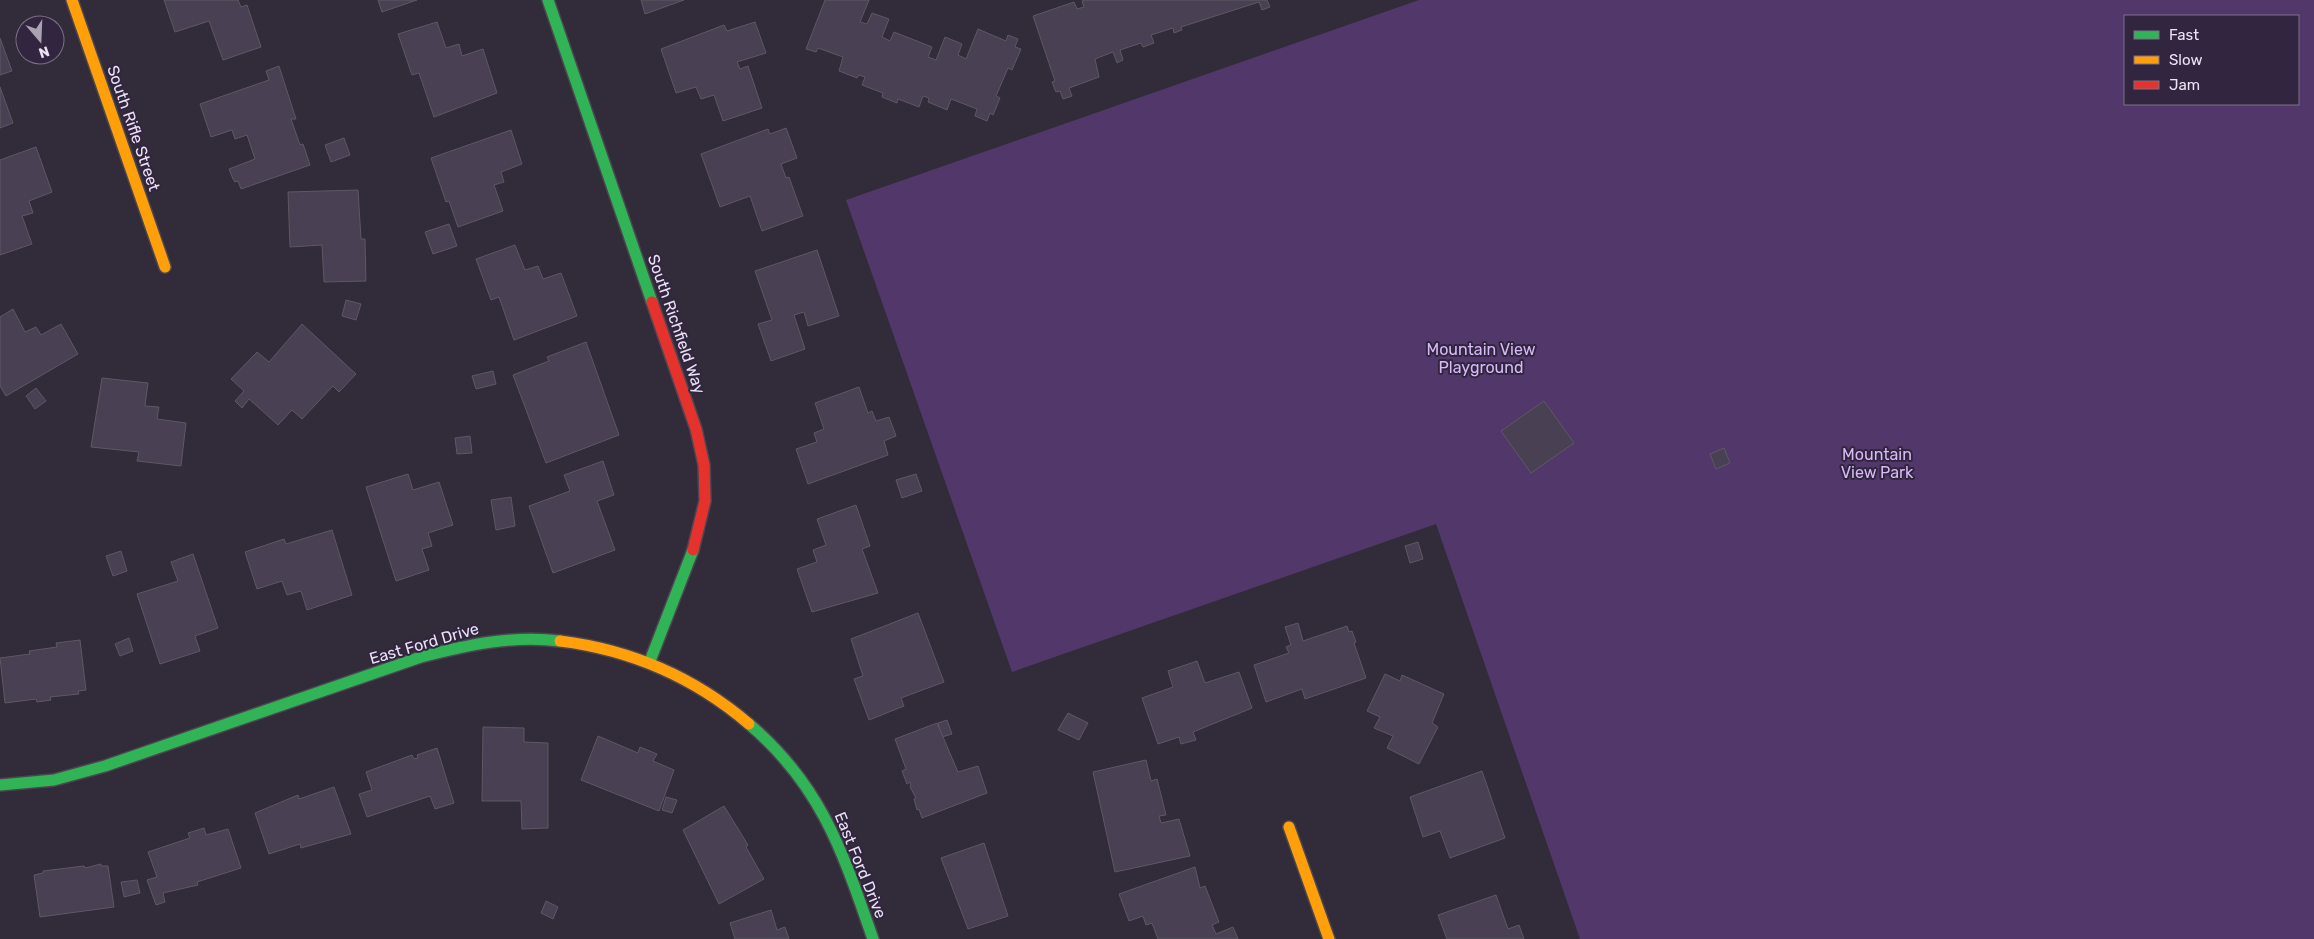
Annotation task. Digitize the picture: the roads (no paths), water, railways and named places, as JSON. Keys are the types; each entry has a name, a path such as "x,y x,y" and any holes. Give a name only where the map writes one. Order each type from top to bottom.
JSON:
{"street":[{"name":"South Rifle Street","path":"72,0 165,267"},
{"name":"South Richfield Way","path":"548,0 696,429 705,466 705,501 694,544 650,661"},
{"name":"East Ford Drive","path":"0,785 54,780 105,766 421,657 460,647 495,640 547,639 599,646 650,661 677,673 722,700 762,733 798,772 826,817 847,864 873,939"},
{"path":"1289,827 1330,939"}],"park label":[{"name":"Mountain View Playground","path":"1481,358"},
{"name":"Mountain View Park","path":"1877,463"}]}
